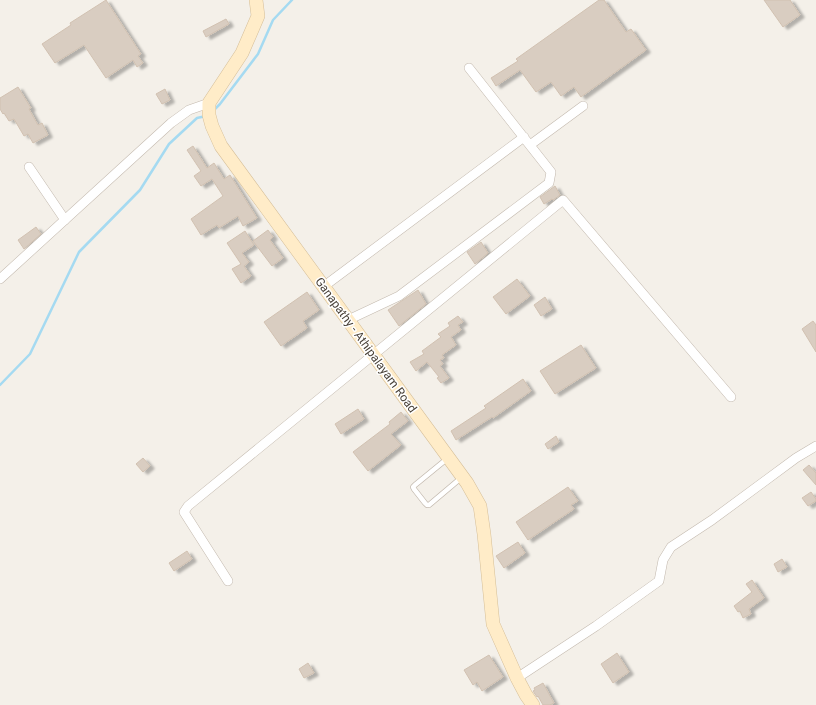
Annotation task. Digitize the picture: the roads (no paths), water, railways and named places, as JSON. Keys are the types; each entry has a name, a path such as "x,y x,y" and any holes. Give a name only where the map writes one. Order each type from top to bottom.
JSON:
{"main road":[{"path":"209,103 242,53 258,16 256,0"},
{"name":"Ganapathy - Athipalayam Road","path":"209,103 209,115 212,126 221,146 373,356 463,477 480,506 493,624 517,678 526,696 533,705"}],"street":[{"path":"348,320 399,296 549,183 551,172 469,68"},
{"path":"0,279 171,123 189,110 209,103"},
{"path":"530,146 583,106"},
{"path":"323,287 524,138"},
{"path":"29,167 64,220"},
{"path":"228,581 184,512 188,506 563,200 731,397"},
{"path":"517,678 596,626 659,581 663,560 671,547 712,520 796,458 816,446"}],"lane":[{"path":"448,457 413,487 425,504 429,505 463,477"}],"waterway":[{"path":"213,111 258,54 273,20 292,0"},
{"path":"0,385 30,354 79,252 140,190 169,144 197,118 206,116"}]}
